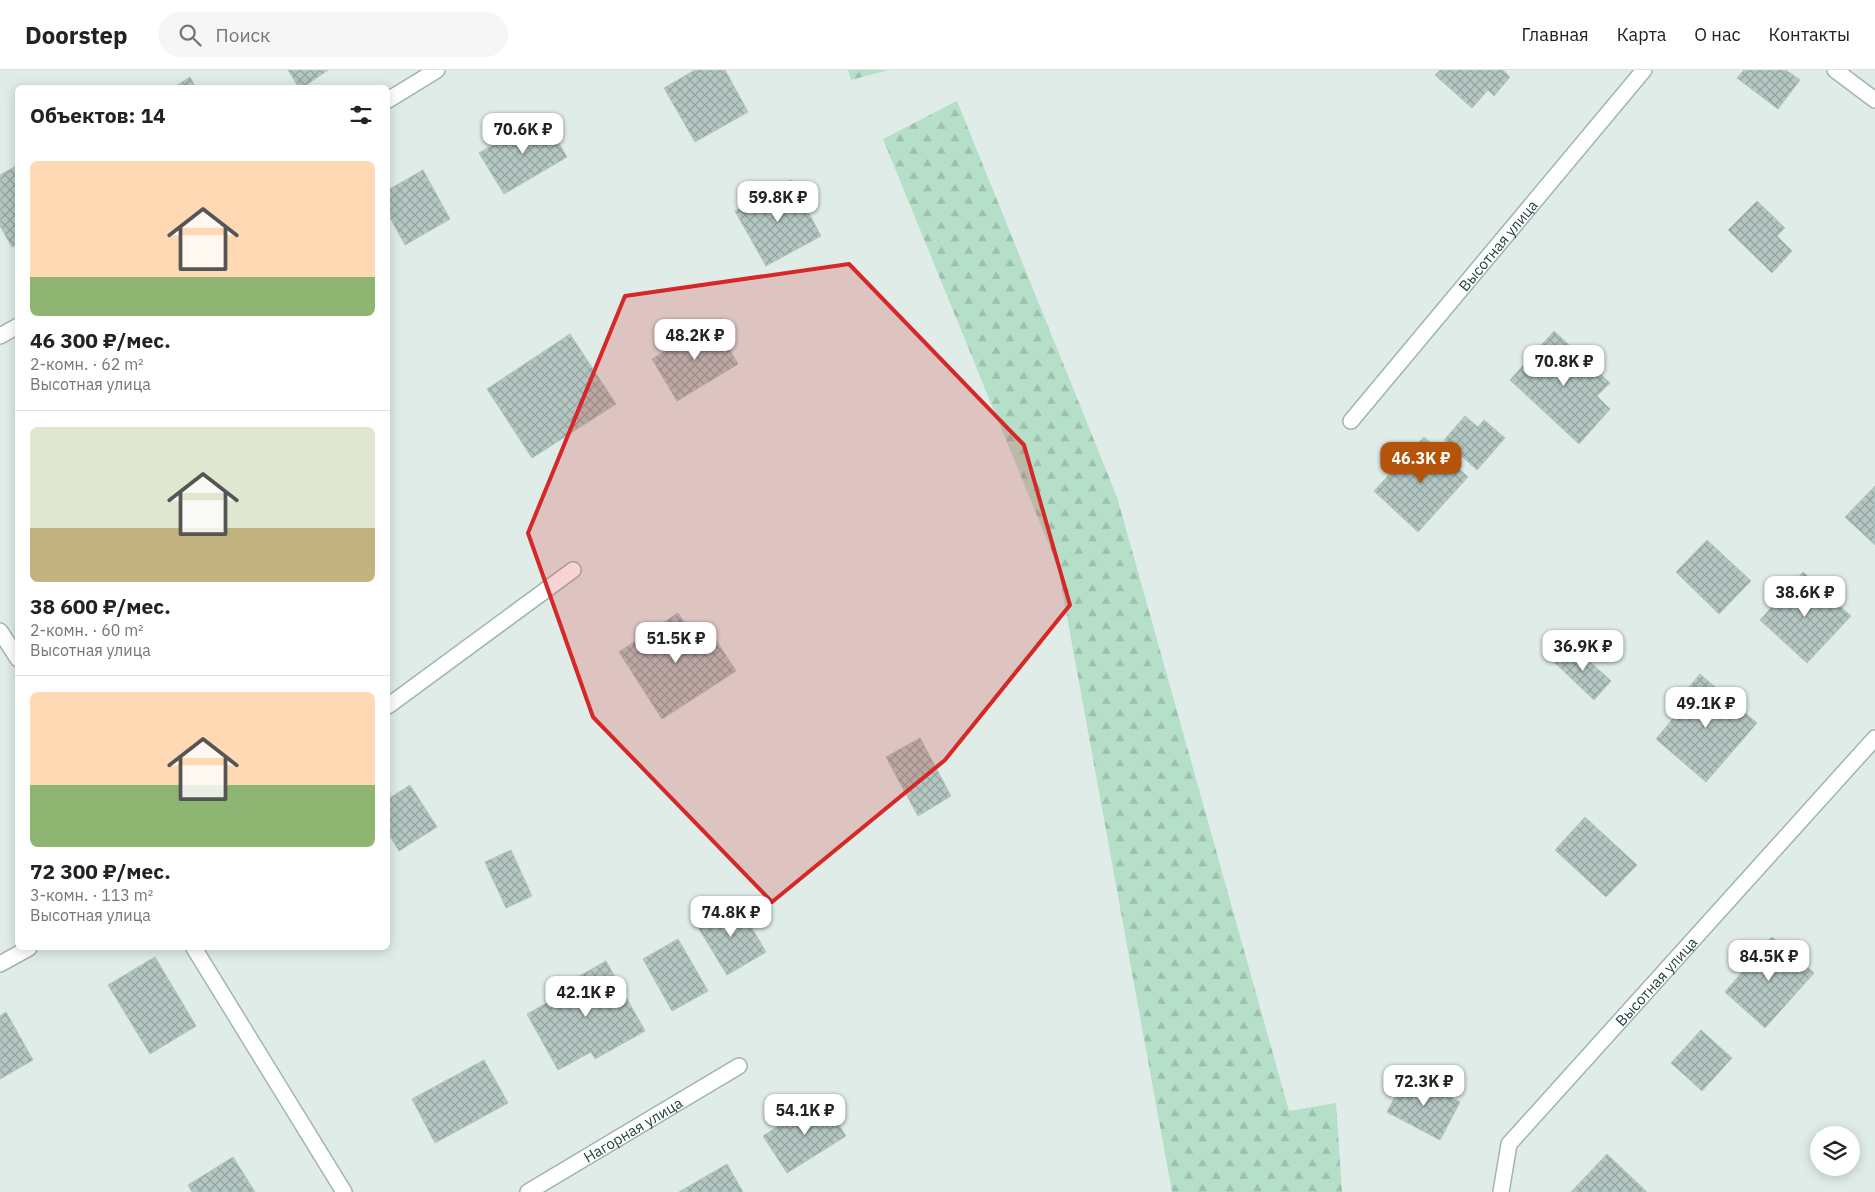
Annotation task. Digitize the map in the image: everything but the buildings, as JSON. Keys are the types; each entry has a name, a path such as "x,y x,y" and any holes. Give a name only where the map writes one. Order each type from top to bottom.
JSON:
{"street":[{"path":"390,99 437,70"},
{"name":"Высотная улица","path":"1351,421 1644,70"},
{"path":"1835,70 1875,100"},
{"path":"0,336 15,328"},
{"path":"390,705 573,570"},
{"path":"0,631 15,654"},
{"name":"Высотная улица","path":"1501,1192 1509,1144 1875,738"},
{"path":"0,964 25,950"},
{"path":"195,950 344,1192"},
{"name":"Нагорная улица","path":"528,1192 739,1066"}],"highlighted area":[{"path":"849,264 1024,445 1070,605 945,760 772,902 593,717 528,533 625,296"}],"green space":[{"path":"848,70 888,70 851,80"},
{"path":"957,101 1117,497 1289,1111 1336,1103 1342,1192 1172,1192 1058,567 883,139"}]}
